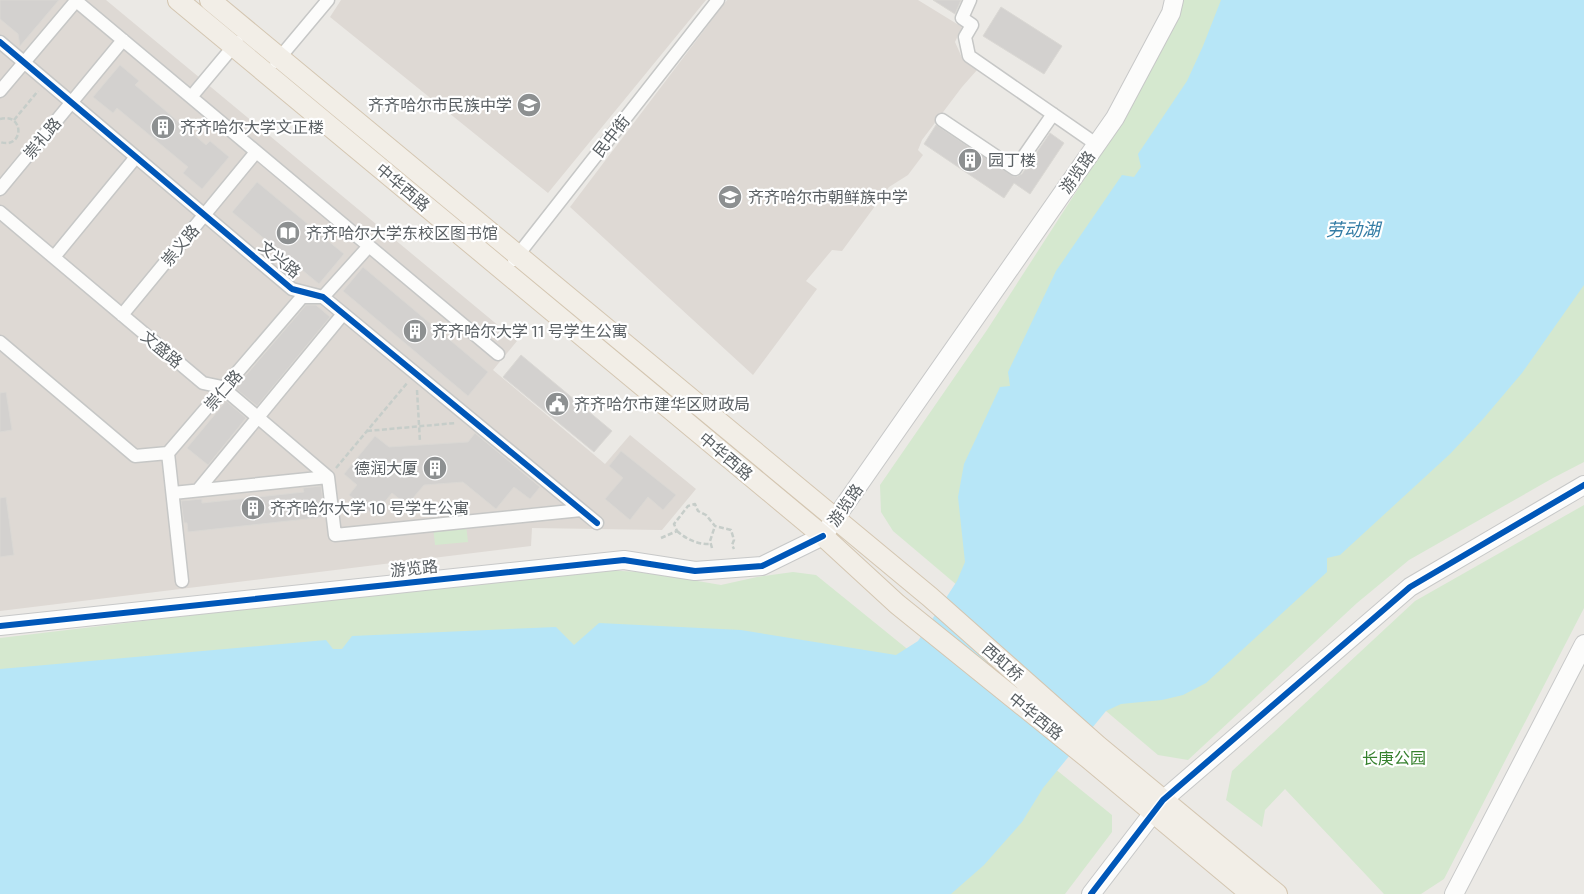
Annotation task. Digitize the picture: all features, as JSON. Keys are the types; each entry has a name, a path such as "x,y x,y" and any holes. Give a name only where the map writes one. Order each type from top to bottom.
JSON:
{"main road":[{"name":"中华西路","path":"178,0 823,536 897,604 1093,752 1158,806 1277,894"},
{"name":"中华西路","path":"210,0 930,597"},
{"name":"西虹桥","path":"930,597 1093,752"},
{"name":"中华西路","path":"1158,806 1251,894"}],"street":[{"path":"0,91 75,0 498,354"},
{"path":"266,74 328,0"},
{"name":"民中街","path":"505,272 718,0"},
{"path":"970,0 962,18 972,25 966,37 969,56 1096,144"},
{"name":"游览路","path":"0,626 624,560 695,571 762,566 823,536 1120,109 1171,13 1174,0"},
{"path":"191,97 247,30"},
{"name":"崇礼路","path":"0,189 123,40"},
{"name":"文兴路","path":"0,42 292,288 323,298 597,522"},
{"path":"942,120 1015,169 1053,114"},
{"name":"崇义路","path":"122,315 256,152"},
{"path":"54,257 136,157"},
{"name":"文盛路","path":"0,212 203,383 224,388 328,477"},
{"path":"323,298 369,246"},
{"name":"崇仁路","path":"168,453 302,297 323,298"},
{"path":"198,490 343,314"},
{"path":"0,342 135,456 168,453 182,581"},
{"path":"172,493 328,477 335,536 581,510"},
{"path":"1091,894 1158,806 1410,587 1584,485"},
{"path":"1454,894 1584,644"}],"path":[{"path":"14,120 46,81"},
{"path":"0,119 8,118 14,120 18,125 16,138 9,143 0,142"},
{"path":"416,374 420,442"},
{"path":"328,477 416,374"},
{"path":"367,431 473,422"},
{"path":"711,544 692,541 677,531 674,524 688,506 695,504 698,511 706,515 714,526 731,530 734,549"},
{"path":"712,548 714,526"},
{"path":"661,538 677,531"}],"shaded area":[{"path":"0,0 106,0 517,341 493,370 605,464 630,435 696,489 662,530 532,528 531,546 0,611"},
{"name":"齐齐哈尔市民族中学","path":"341,0 706,0 548,193 330,17"},
{"name":"齐齐哈尔市朝鲜族中学","path":"727,0 918,0 962,27 955,42 963,60 977,70 922,140 918,150 923,155 908,175 889,187 842,251 832,250 806,281 817,289 753,375 570,207"}],"green space":[{"path":"1178,0 1584,0 1584,462 1409,560 1357,603 1188,760 1158,755 893,531 881,512 880,485 987,330 1116,130"},
{"name":"长庚公园","path":"1584,505 1584,608 1444,879 1421,894 1384,894 1285,789 1265,810 1262,827 1226,800 1232,771 1415,601"},
{"path":"466,524 468,542 435,545 433,527"},
{"path":"597,570 645,572 721,585 793,572 816,575 1112,815 1112,832 1065,894 0,894 0,638 514,577"}],"water":[{"name":"劳动湖","path":"1221,0 1584,0 1584,285 1522,373 1450,454 1340,555 1327,558 1327,572 1206,683 1183,695 1162,700 1121,704 1106,711 1043,788 1022,822 984,865 951,894 0,894 0,669 326,640 333,649 342,649 352,636 556,627 574,645 599,623 741,630 896,655 918,641 957,581 965,562 958,497 964,464 1000,387 1010,386 1008,372 1056,271 1122,175 1134,177 1141,167 1138,154 1187,81"}],"building":[{"path":"0,0 59,0 20,46 18,34 0,19"},
{"path":"933,0 961,0 955,14"},
{"path":"1001,7 1062,46 1044,74 983,36"},
{"name":"齐齐哈尔大学文正楼","path":"120,65 139,81 135,85 206,145 210,141 229,157 202,189 183,173 188,167 117,108 113,113 93,97"},
{"name":"园丁楼","path":"936,125 1014,177 1022,174 1050,133 1064,143 1030,194 1014,183 1004,198 924,144"},
{"name":"齐齐哈尔大学东校区图书馆","path":"257,182 344,254 319,284 232,212"},
{"name":"齐齐哈尔大学 11 号学生公寓","path":"363,267 488,372 468,396 343,291"},
{"path":"306,305 316,305 330,317 257,406 235,388"},
{"name":"齐齐哈尔市建华区财政局","path":"521,355 612,431 594,452 503,377"},
{"path":"6,392 12,430 0,432 0,393"},
{"path":"226,401 246,418 208,465 187,448"},
{"name":"德润大厦","path":"475,433 540,487 530,499 514,487 496,509 463,482 424,485 407,505 392,493 374,515 349,495 357,485 344,474 375,436 389,447 468,442"},
{"path":"621,451 676,495 663,510 648,497 630,520 605,499 623,478 609,466"},
{"name":"齐齐哈尔大学 10 号学生公寓","path":"321,486 325,517 188,532 187,523 184,523 181,501 202,499 202,503 304,492 303,488"},
{"path":"6,497 14,555 0,557 0,498"}],"cycle path":[{"path":"0,42 292,289 323,297 597,523"},
{"path":"1091,894 1163,800 1410,587 1584,485"},
{"path":"0,626 624,560 695,571 762,566 823,536"}],"place":[{"name":"齐齐哈尔市民族中学","path":"529,105"},
{"name":"齐齐哈尔大学文正楼","path":"163,127"},
{"name":"园丁楼","path":"970,160"},
{"name":"齐齐哈尔市朝鲜族中学","path":"730,197"},
{"name":"齐齐哈尔大学东校区图书馆","path":"288,233"},
{"name":"齐齐哈尔大学 11 号学生公寓","path":"415,331"},
{"name":"齐齐哈尔市建华区财政局","path":"557,404"},
{"name":"德润大厦","path":"435,468"},
{"name":"齐齐哈尔大学 10 号学生公寓","path":"253,508"}]}
